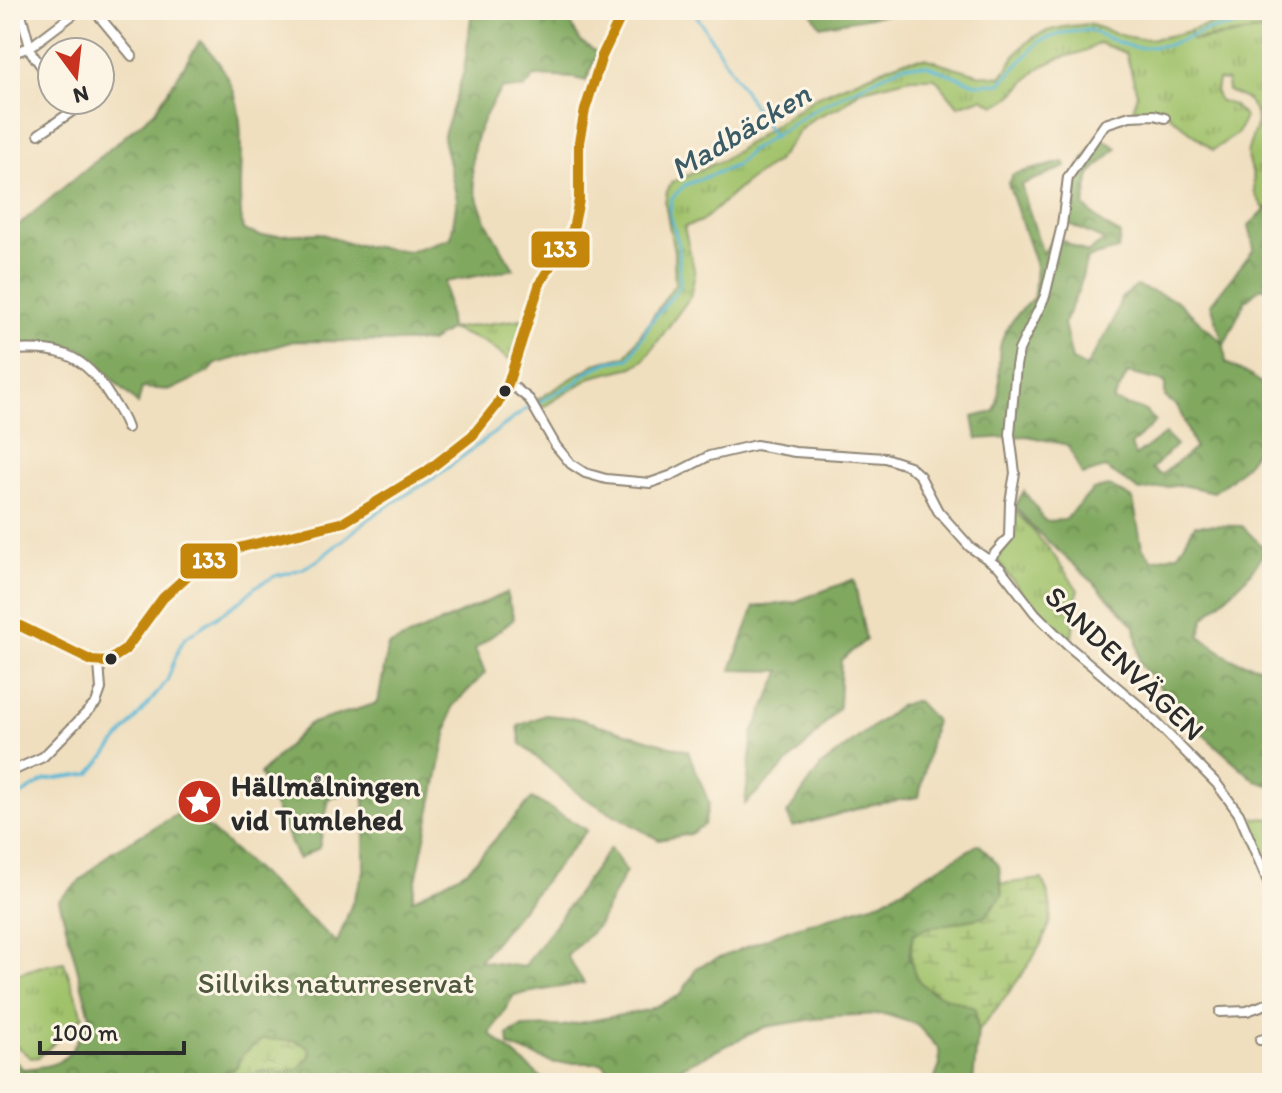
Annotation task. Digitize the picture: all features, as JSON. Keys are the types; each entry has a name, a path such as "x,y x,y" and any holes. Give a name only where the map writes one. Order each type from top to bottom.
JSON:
{"street":[{"path":"20,10 29,47 36,57"},
{"path":"10,54 29,47 79,10"},
{"path":"94,10 132,56"},
{"path":"10,621 99,664 119,654 169,592 204,561 229,551 336,526 352,519 460,449 486,422 509,383 541,281 576,223 580,195 579,139 587,100 624,10"},
{"path":"39,134 65,116"},
{"path":"989,560 1009,537 1015,473 1010,445 1016,366 1019,350 1045,296 1062,225 1068,177 1105,124 1130,116 1165,118"},
{"path":"10,350 56,351 84,363 122,415 127,428"},
{"name":"SANDENVÄGEN","path":"509,383 532,403 556,446 571,464 585,473 609,480 634,484 662,480 709,456 756,445 902,463 920,476 942,517 970,547 1011,580 1035,613 1067,645 1141,707 1217,784 1239,814 1272,891"},
{"path":"10,772 43,757 96,703 101,689 99,664"},
{"path":"1220,1012 1247,1011 1272,1002"},
{"path":"1260,1040 1272,1037"}],"green space":[{"path":"472,10 564,10 580,41 598,53 586,81 535,76 524,89 502,88 486,113 472,159 473,180 487,222 514,269 445,282 450,329 430,342 294,341 216,364 209,372 171,390 142,388 138,404 80,348 10,343 10,239 14,229 155,111 200,41 232,86 238,108 243,230 261,236 320,233 350,244 409,251 451,238 457,199 443,138 464,71"},
{"path":"810,10 912,10 820,26"},
{"path":"1234,10 1272,10 1272,29 1192,40 1189,31 1233,16"},
{"path":"1089,24 1116,34 1149,39 1189,31 1192,40 1200,40 1272,29 1272,204 1265,210 1255,194 1247,153 1257,122 1256,112 1248,100 1228,91 1227,81 1218,80 1218,100 1233,105 1245,117 1238,133 1213,150 1164,111 1133,110 1137,93 1126,53 1099,43 1085,51 1047,63 1014,94 995,105 982,98 958,106 935,78 911,78 859,91 842,106 814,118 800,130 776,162 749,180 702,221 684,227 695,273 690,297 644,360 633,367 592,377 543,407 537,400 595,364 626,356 675,284 674,251 665,203 672,182 723,160 816,97 902,61 924,58 978,74 1001,77 1019,51 1033,38 1051,30"},
{"path":"1099,137 1117,148 1090,174 1084,206 1105,226 1120,234 1118,250 1087,258 1079,289 1064,323 1072,360 1086,367 1113,322 1121,298 1137,286 1176,300 1223,343 1211,304 1254,249 1249,225 1272,204 1272,287 1260,288 1245,301 1224,345 1226,363 1254,378 1267,391 1269,421 1265,435 1248,462 1214,492 1181,485 1140,491 1105,468 1082,475 1068,445 1027,436 977,439 973,417 994,412 997,403 999,352 1003,336 1014,318 1034,297 1036,266 1008,183 1013,174 1064,162 1066,167 1021,185 1043,254 1054,236 1087,253 1104,240 1069,224 1069,198 1079,168","holes":["1128,373 1165,382 1165,397 1178,407 1195,448 1161,475 1152,469 1176,445 1165,434 1135,456 1131,445 1156,421 1145,411 1113,401"]},
{"path":"523,319 511,361 484,342 450,329"},
{"path":"1109,486 1133,499 1142,547 1152,560 1178,554 1195,525 1242,526 1266,550 1247,577 1204,618 1200,636 1231,659 1272,671 1272,786 1256,781 1191,724 1140,664 1135,626 1094,583 1031,526 1015,506 1024,491 1045,521 1065,520 1093,490"},
{"path":"1012,507 1050,550 1078,590 1071,644 1035,609 998,562 996,557 1012,536"},
{"path":"854,579 866,640 841,660 839,707 813,738 745,804 753,733 781,671 731,670 754,607 794,602"},
{"name":"Sillviks naturreservat","path":"506,593 514,619 475,649 485,673 452,707 412,900 468,870 532,798 587,830 479,961 524,967 610,848 626,871 597,927 567,956 584,983 514,995 490,1034 548,1083 245,1083 259,1071 285,1072 239,1059 236,1068 221,1076 216,1083 10,1083 10,1056 23,1069 60,1061 72,1049 90,1016 59,900 111,852 180,813 210,829 337,943 364,871 364,786 329,799 319,848 298,859 260,774 309,724 378,703 388,646"},
{"path":"917,701 935,720 919,797 871,805 793,827 787,814 821,766 901,705"},
{"path":"545,715 576,718 688,751 709,803 704,825 690,834 659,840 581,796 521,744 518,726"},
{"path":"1244,817 1272,819 1272,879"},
{"path":"979,844 999,866 1002,895 985,917 927,928 913,934 909,958 930,991 975,1008 978,1031 973,1083 933,1083 940,1065 939,1049 916,1024 884,1014 833,1016 765,1027 649,1083 618,1083 603,1063 554,1063 509,1046 508,1034 523,1027 563,1026 648,1010 681,995 697,967 790,929 882,901"},
{"path":"1042,879 1051,910 1046,933 1019,978 978,1031 975,1008 934,992 917,978 912,967 913,935 927,928 985,917 1002,895 1001,884"},
{"path":"64,962 83,1016 39,1057 31,1058 10,1041 10,976"},
{"path":"263,1039 296,1041 308,1047 311,1054 299,1069 259,1071 245,1083 216,1083 221,1076 236,1068 244,1053"}],"waterway":[{"path":"693,10 774,138"},
{"name":"Madbäcken","path":"10,802 45,780 90,774 167,681 185,638 242,600 255,587 318,560 376,513 434,478 526,409 577,382 588,371 609,362 629,359 651,322 680,286 678,242 670,215 671,199 685,185 735,166 750,151 817,108 904,65 926,65 976,84 1001,83 1040,41 1063,33 1089,30 1138,48 1168,45 1207,30 1272,17"}],"transit line":[{"name":"133","path":"10,621 92,661 107,662 125,650 163,598 198,566 234,549 344,522 427,471 473,435 507,387 540,283 573,229 579,200 579,142 585,110 602,56 624,10"}],"place":[{"name":"Hällmålningen vid Tumlehed","path":"200,802"}]}
